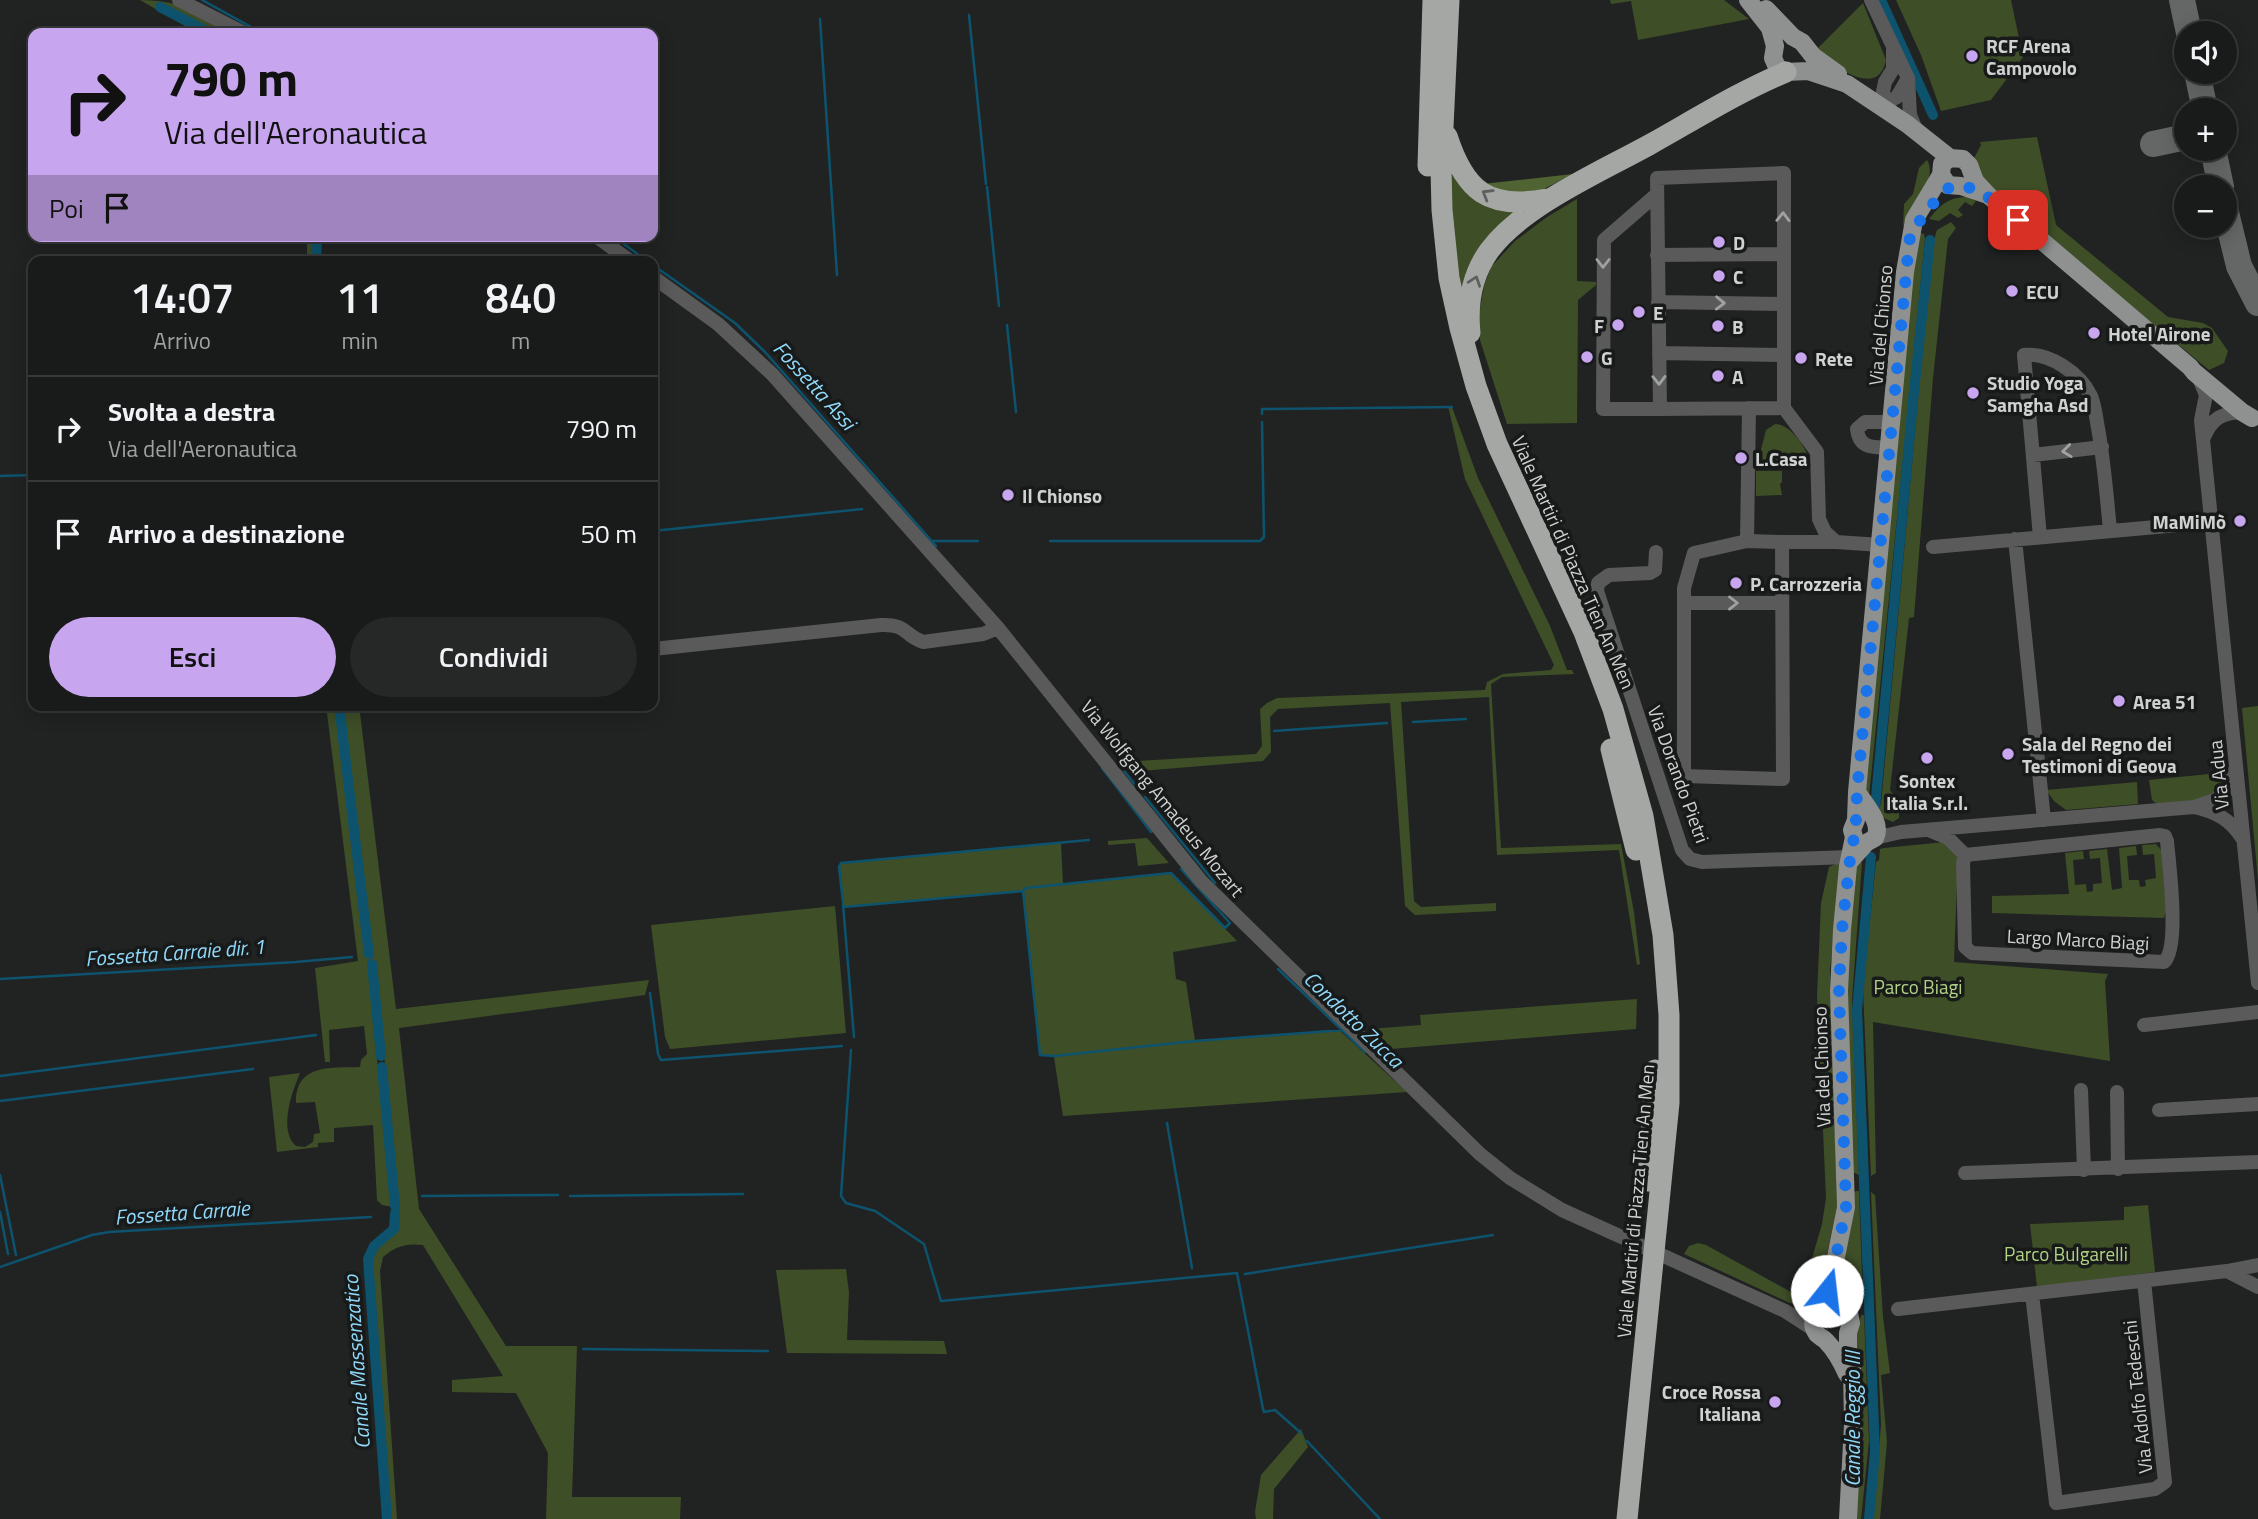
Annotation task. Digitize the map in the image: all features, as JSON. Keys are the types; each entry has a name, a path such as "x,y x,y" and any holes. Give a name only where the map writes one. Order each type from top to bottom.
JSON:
{"highway":[{"name":"Viale Martiri di Piazza Tien An Men","path":"1433,0 1428,202 1430,243 1442,314 1461,385 1482,444 1564,624 1598,707 1626,806 1645,901 1655,1003 1653,1116 1612,1519"},
{"name":"Viale Martiri di Piazza Tien An Men","path":"1448,0 1442,211 1449,278 1467,356 1488,420 1584,632 1613,709 1643,816 1663,935 1669,1015 1669,1103 1627,1519"},
{"path":"1488,420 1469,321 1471,293 1476,276 1489,251 1511,229 1553,198 1749,89 1783,62"},
{"path":"1443,125 1454,158 1465,177 1481,191 1501,202 1523,204 1553,198"}],"main road":[{"path":"1751,0 1759,3 1793,37 1802,42 1807,50 1851,86 1917,132 1952,175"},
{"path":"1751,0 1770,28 1783,62 1851,86"},
{"path":"1783,62 1783,39 1793,37"},
{"path":"1783,62 1806,62 1807,50"},
{"path":"1884,110 1952,175 1988,195 2193,371 2196,368 2251,417"},
{"name":"Via del Chionso","path":"1867,830 1857,792 1911,233 1952,175"},
{"path":"1850,859 1867,830"},
{"name":"Via del Chionso","path":"1850,859 1841,940 1839,991 1846,1207 1833,1272 1814,1322 1843,1365 1852,1384"},
{"name":"Via del Chionso","path":"1833,1272 1838,1296 1851,1318 1848,1333 1853,1425 1848,1519"},
{"path":"1820,1308 1836,1304 1845,1309"},
{"path":"1821,1336 1839,1340 1848,1333"}],"street":[{"path":"179,0 234,28"},
{"path":"1871,0 1908,78 1910,115 1917,132"},
{"path":"1884,110 1888,79 1894,64 1893,48"},
{"path":"1851,86 1908,78"},
{"path":"1884,110 1897,97 1908,78"},
{"path":"1660,409 1657,178 1784,173 1784,408 1817,452 1819,519 1825,532 1836,542"},
{"path":"1657,194 1604,240 1603,409 1784,408"},
{"path":"604,242 623,256"},
{"path":"1657,255 1783,254"},
{"name":"Via Wolfgang Amadeus Mozart","path":"658,281 718,324 756,357 998,628 1168,842 1219,900 1487,1160 1533,1194 1586,1222 1785,1311 1821,1336"},
{"path":"1658,302 1783,304"},
{"path":"1659,352 1784,355"},
{"path":"2040,537 2024,355 2033,354 2055,361 2075,377 2090,395 2102,447 2110,531"},
{"name":"Via Adua","path":"2193,371 2206,395 2202,420 2236,764 2237,812 2243,840 2258,983"},
{"path":"1747,541 1749,408"},
{"path":"2204,437 2212,421 2218,417 2251,417"},
{"path":"1889,448 1865,446 1860,441 1857,429 1865,422 1892,422"},
{"path":"2033,455 2102,447"},
{"path":"1933,547 2212,522"},
{"path":"2015,539 2044,820"},
{"path":"1782,542 1783,779 1684,776 1684,588 1694,552 1747,541 1836,542 1881,545"},
{"name":"Via Dorando Pietri","path":"1656,552 1655,570 1650,573 1609,575 1598,583 1597,591 1682,850 1690,859 1702,862 1850,859"},
{"path":"1684,603 1782,603"},
{"path":"658,648 880,625 898,625 916,640 923,642 983,635 998,628"},
{"path":"2222,796 2232,783 2236,764"},
{"path":"1867,830 1930,830 2194,807 2237,812 2236,797 2222,796 2194,807"},
{"name":"Largo Marco Biagi","path":"1965,855 2128,837 2165,836 2173,901 2169,957 2160,963 1969,952 1964,943 1963,863 1965,855 1967,851 1964,836 1971,827"},
{"path":"1930,830 1948,838 1965,855"},
{"path":"2144,1025 2258,1012"},
{"path":"2081,1090 2084,1170"},
{"path":"2117,1092 2118,1169"},
{"path":"2159,1110 2258,1104"},
{"path":"1965,1173 2258,1162"},
{"path":"1898,1309 2227,1271 2258,1265"},
{"path":"2227,1271 2258,1287"},
{"name":"Via Adolfo Tedeschi","path":"2032,1294 2056,1503 2155,1489 2165,1482 2144,1281"},
{"name":"Via Wolfgang Amadeus Mozart","path":"1785,1311 1820,1308"}],"green space":[{"path":"140,0 179,5 227,28 188,28"},
{"path":"1610,0 1724,0 1749,19 1638,40 1631,1 1611,4"},
{"name":"RCF Arena Campovolo","path":"1896,0 2011,0 2023,57 1991,100 1941,111 1921,55"},
{"path":"1863,3 1886,60 1881,72 1874,78 1865,79 1832,64 1815,51"},
{"path":"2037,137 2056,225 2168,317 2203,323 2212,328 2228,351 2224,363 2209,370 1994,193 1972,162 1980,142"},
{"path":"1448,156 1459,178 1529,208 1464,300 1454,246"},
{"path":"1927,160 1930,168 1927,185 1903,227 1904,204 1913,194 1919,168"},
{"path":"1573,174 1534,194 1518,197 1482,184"},
{"path":"1969,197 1976,201 1972,206 1965,202 1958,210 1963,215 1958,218 1950,213 1939,221 1929,219 1946,202"},
{"path":"1577,199 1577,281 1596,282 1596,285 1578,300 1577,423 1507,424 1480,340 1479,314 1484,286 1491,267 1515,241"},
{"path":"1951,222 1956,228 1948,239 1933,378 1914,617 1909,618 1890,790 1899,802 1899,818 1893,822 1881,817 1877,810 1881,804 1932,245 1937,230"},
{"path":"1921,233 1925,239 1869,797 1861,791 1912,238"},
{"path":"307,242 321,242 320,256 307,256"},
{"path":"1448,406 1452,407 1478,478 1550,626 1567,670 1572,670 1574,674 1502,677 1491,684 1501,848 1621,844 1634,912 1640,964 1637,965 1619,850 1497,855 1489,697 1401,702 1414,901 1421,907 1496,903 1496,911 1415,915 1405,906 1390,703 1278,709 1270,717 1271,752 1263,761 1128,772 1120,762 1256,754 1262,746 1260,709 1277,698 1485,690 1487,682 1503,674 1551,670 1554,665 1465,479"},
{"path":"1775,424 1793,433 1806,452 1810,465 1757,465 1766,430"},
{"path":"1756,471 1782,471 1782,495 1756,496"},
{"path":"2258,706 2258,880 2242,708"},
{"path":"327,711 360,711 396,1009 649,980 645,995 399,1028 419,1209 506,1346 577,1346 572,1497 681,1497 680,1519 546,1519 548,1453 516,1393 452,1392 452,1380 503,1376 423,1245 411,1244 392,1250 383,1257 380,1271 397,1519 390,1519 371,1258 376,1249 399,1229 399,1218 395,1206 398,1202 376,971 373,966 370,966 369,972 393,1207 382,1205 377,1200 373,1125 334,1128 334,1142 318,1143 318,1147 277,1152 269,1077 300,1073 290,1100 287,1121 291,1139 296,1146 305,1147 313,1142 314,1134 320,1133 315,1102 296,1103 297,1090 302,1081 318,1070 360,1067 361,1060 367,1054 364,1026 329,1030 330,1062 325,1062 315,968 358,961"},
{"path":"2229,772 2220,792 2200,800 2157,804 2152,800 2149,780"},
{"path":"2137,782 2138,804 2066,810 2054,801 2046,790"},
{"path":"1147,838 1169,863 1138,866 1135,843 1108,845 1108,841"},
{"name":"Parco Biagi","path":"1945,842 1958,856 1954,962 2108,974 2105,981 2110,1061 1873,1022 1876,1173 1871,1176 1863,989 1876,862 1879,860 1880,849"},
{"path":"1061,843 1063,884 1171,873 1237,941 1173,952 1176,979 1186,982 1195,1041 1339,1030 1407,1092 1063,1116 1054,1057 1040,1055 1023,891 843,907 839,867 841,863"},
{"path":"2156,844 2162,851 2166,910 2164,918 1992,913 1992,896 2069,894 2065,853 2083,851 2084,859 2073,860 2075,885 2086,884 2087,892 2093,891 2093,884 2102,883 2100,858 2090,859 2089,851 2107,849 2112,890 2122,888 2119,848 2136,846 2137,855 2127,856 2129,880 2139,880 2140,887 2146,886 2145,880 2156,878 2154,854 2143,855 2142,845"},
{"path":"1840,862 1830,971 1837,1206 1819,1293 1808,1301 1790,1303 1684,1254 1689,1246 1698,1243 1706,1245 1791,1292 1804,1286 1822,1224 1826,1198 1817,996 1821,903 1829,867"},
{"path":"1862,862 1852,1000 1859,1175 1850,1171 1843,970 1853,868"},
{"path":"835,906 846,1033 670,1049 665,1037 651,925"},
{"path":"1637,999 1636,1029 1391,1049 1369,1029 1421,1025 1420,1015"},
{"path":"1859,1191 1863,1304 1850,1304 1837,1276 1851,1194"},
{"path":"1871,1192 1875,1195 1883,1317 1890,1373 1881,1375 1887,1442 1880,1519 1873,1519 1881,1425"},
{"name":"Parco Bulgarelli","path":"2148,1205 2155,1272 2037,1287 2030,1224 2124,1220 2124,1207"},
{"path":"846,1269 849,1292 847,1340 944,1341 947,1354 787,1353 776,1270"},
{"path":"1861,1315 1864,1315 1869,1441 1861,1519 1853,1519 1857,1334"},
{"path":"1301,1429 1308,1447 1274,1489 1273,1519 1256,1519 1261,1475"}],"waterway":[{"name":"Fossetta Assi","path":"202,0 253,28"},
{"name":"Canale Reggio III","path":"1881,0 1933,115"},
{"name":"Canale Massenzatico","path":"160,7 200,28"},
{"path":"969,15 986,184"},
{"path":"820,19 837,275"},
{"path":"987,187 999,306"},
{"name":"Canale Reggio III","path":"1875,808 1930,240"},
{"name":"Canale Massenzatico","path":"316,256 317,242"},
{"name":"Fossetta Assi","path":"621,242 640,256"},
{"name":"Fossetta Assi","path":"658,269 735,323 765,352 936,546"},
{"path":"1007,325 1016,412"},
{"path":"1262,414 1262,409 1452,407"},
{"path":"1050,541 1260,541 1264,537 1262,422"},
{"path":"0,476 28,475"},
{"path":"658,530 862,509"},
{"path":"931,541 978,541"},
{"name":"Canale Massenzatico","path":"340,711 369,954"},
{"path":"1413,722 1466,719"},
{"path":"1274,731 1387,723"},
{"name":"Condotto Zucca","path":"1102,768 1151,832"},
{"name":"Fossetta Assi","path":"1124,771 1140,791"},
{"name":"Fossetta Assi","path":"1145,797 1215,883"},
{"path":"843,902 839,867 841,863 1089,840"},
{"name":"Canale Reggio III","path":"1869,1519 1875,1451 1857,1010 1871,857"},
{"path":"843,907 1023,891 1026,888 1171,873 1225,928 1230,923 1181,869"},
{"path":"1023,891 1040,1055 1054,1056 1195,1041 1343,1030"},
{"path":"843,904 854,1037"},
{"name":"Fossetta Carraie dir. 1","path":"0,979 352,957"},
{"name":"Canale Massenzatico","path":"372,964 381,1056"},
{"name":"Condotto Zucca","path":"1278,969 1365,1052"},
{"path":"650,993 661,1060 842,1046"},
{"path":"0,1076 316,1035"},
{"path":"851,1050 841,1196 846,1203 875,1211 924,1244 941,1301 1237,1273 1264,1412 1275,1410 1301,1433"},
{"name":"Canale Massenzatico","path":"382,1067 395,1206"},
{"path":"0,1101 253,1069"},
{"path":"1167,1123 1192,1268"},
{"path":"0,1175 16,1255"},
{"path":"570,1196 743,1194"},
{"path":"422,1196 558,1195"},
{"path":"0,1212 8,1254"},
{"name":"Canale Massenzatico","path":"387,1519 368,1259 374,1246 394,1229 395,1213"},
{"name":"Fossetta Carraie","path":"0,1267 92,1235 109,1232 371,1217"},
{"path":"1245,1274 1493,1235"},
{"path":"583,1349 768,1351"},
{"path":"1307,1441 1380,1519"}],"taxiway":[{"path":"2182,0 2186,21"},
{"path":"2200,84 2202,98"},
{"path":"2153,144 2174,140"},
{"path":"2216,161 2218,175"},
{"path":"2232,238 2239,266 2258,303"}],"place":[{"name":"RCF Arena Campovolo","path":"1972,56"},
{"name":"D","path":"1719,242"},
{"name":"C","path":"1719,276"},
{"name":"ECU","path":"2012,291"},
{"name":"E","path":"1639,312"},
{"name":"F","path":"1618,325"},
{"name":"B","path":"1718,326"},
{"name":"Hotel Airone","path":"2094,333"},
{"name":"G","path":"1587,357"},
{"name":"Rete","path":"1801,358"},
{"name":"A","path":"1718,376"},
{"name":"Studio Yoga Samgha Asd","path":"1973,393"},
{"name":"L.Casa","path":"1741,458"},
{"name":"Il Chionso","path":"1008,495"},
{"name":"MaMiMò","path":"2240,521"},
{"name":"P. Carrozzeria","path":"1736,583"},
{"name":"Area 51","path":"2119,701"},
{"name":"Sala del Regno dei Testimoni di Geova","path":"2008,754"},
{"name":"Sontex Italia S.r.l.","path":"1927,758"},
{"name":"Croce Rossa Italiana","path":"1775,1402"}],"route":[{"path":"1827,1291 1846,1207 1839,991 1841,945 1854,837 1852,830 1856,820 1909,243 1911,233 1936,200 1952,186 1961,186 1988,195 2018,220"}]}
